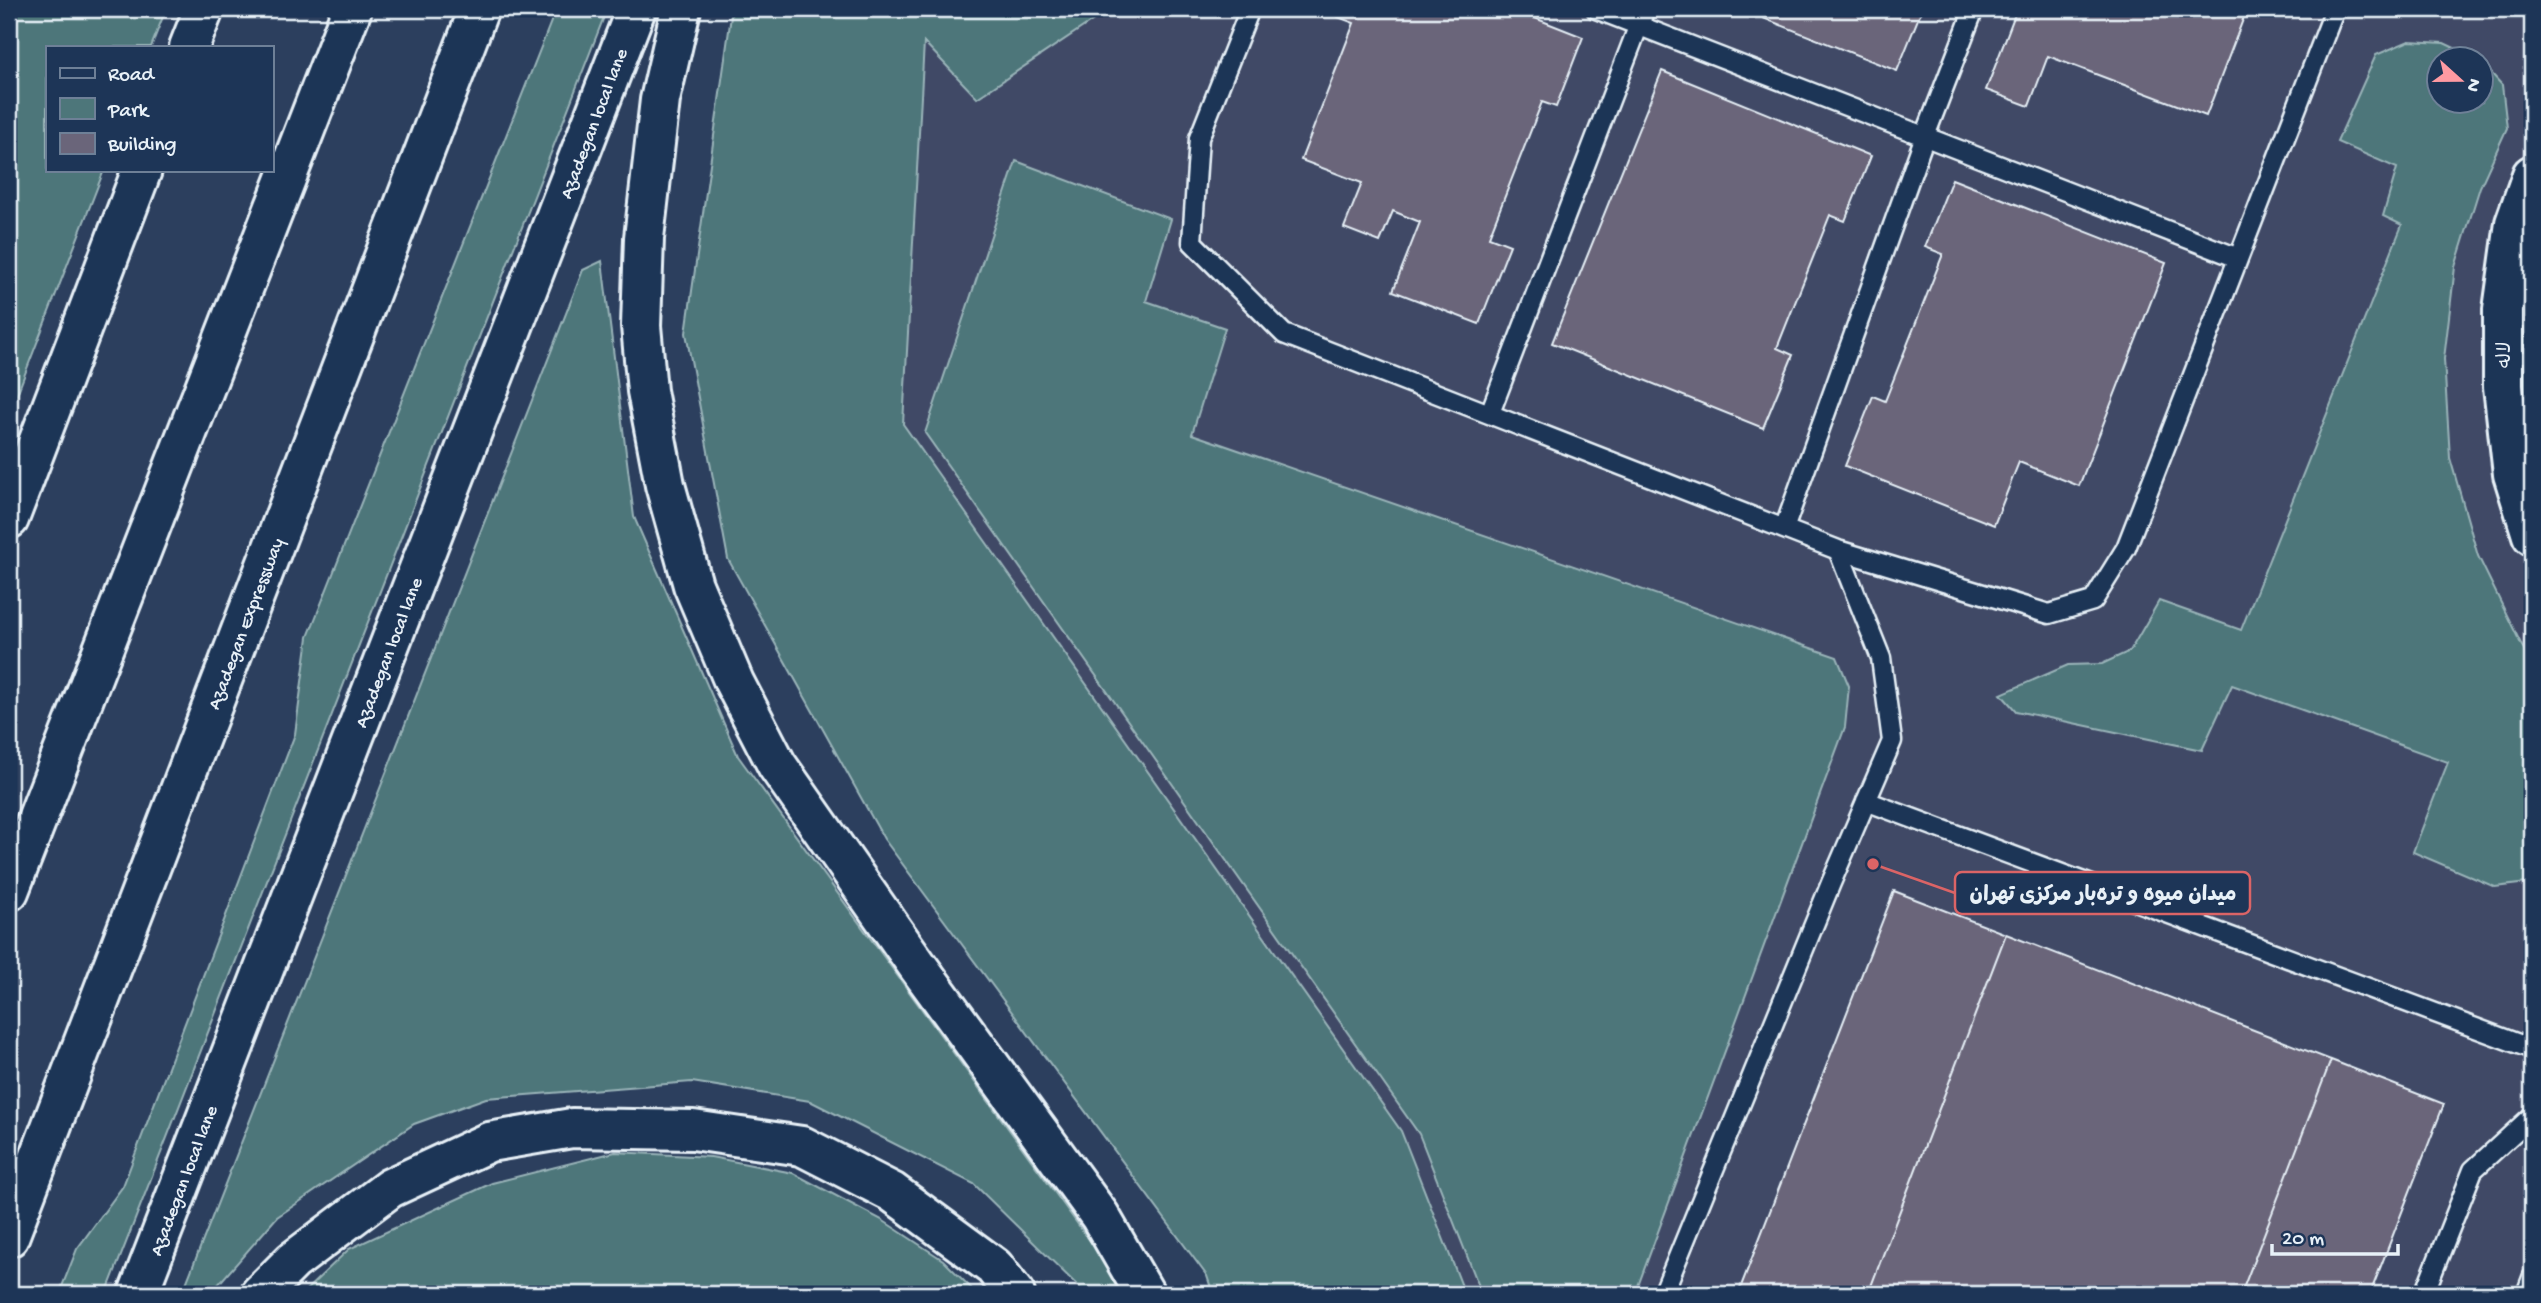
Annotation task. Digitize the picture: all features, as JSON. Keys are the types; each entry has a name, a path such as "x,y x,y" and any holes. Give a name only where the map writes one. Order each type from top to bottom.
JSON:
{"main road":[{"path":"189,46 204,9"},
{"path":"9,891 352,9"},
{"name":"Azadegan Expressway","path":"9,1237 479,9"},
{"name":"Azadegan local lane","path":"138,1294 636,9"},
{"path":"681,9 660,100 644,238 641,326 647,391 665,485 693,585 734,682 777,765 925,976 1100,1216 1144,1294"},
{"path":"9,519 141,172"},
{"name":"لاله","path":"2532,175 2515,223 2503,310 2503,374 2513,474 2532,535"},
{"path":"260,1294 293,1261 390,1188 488,1142 572,1128 693,1130 802,1146 892,1192 994,1267 1015,1294"}],"lane":[{"path":"1250,9 1199,138 1192,242 1284,334 1838,550 2049,614 2093,601 2126,548 2334,9"},
{"path":"1596,9 1641,17 1925,136 2238,258"},
{"path":"1784,528 1925,136 1974,9"},
{"path":"1490,413 1641,17"},
{"path":"1663,1294 1892,741 1881,658 1838,550"},
{"path":"1866,801 2532,1049"},
{"path":"2424,1294 2473,1170 2532,1116"},
{"path":"2526,1294 2532,1279"}],"shaded area":[{"path":"943,9 2532,9 2532,1294 1465,1294 1401,1131 903,424 924,41"}],"green space":[{"path":"9,9 166,9 151,46 46,46 46,172 103,172 9,415"},
{"path":"556,9 607,9 106,1294 59,1294 77,1249 123,1186 295,734 308,637"},
{"path":"732,9 1110,9 977,98 924,42 903,424 1401,1131 1465,1294 1213,1294 1207,1276 884,839 728,559 686,333"},
{"path":"2409,41 2444,43 2450,46 2426,46 2426,116 2496,116 2496,78 2502,85 2507,128 2480,187 2455,267 2444,359 2450,458 2478,556 2532,662 2532,878 2527,883 2495,887 2413,852 2448,762 2232,685 2202,750 2016,711 2001,694 2068,665 2102,664 2130,651 2159,601 2241,630 2402,225 2383,216 2397,168 2337,142 2376,55"},
{"path":"1016,161 1171,219 1146,301 1225,328 1192,434 1837,657 1849,686 1845,727 1635,1294 1482,1294 1419,1134 925,433"},
{"path":"602,261 634,517 738,756 1126,1294 1086,1294 974,1184 810,1101 692,1082 486,1098 414,1124 277,1217 210,1294 182,1294 583,270"},
{"path":"2532,285 2532,447 2525,366"},
{"path":"615,1152 711,1157 793,1173 882,1220 943,1260 977,1294 302,1294 349,1249 492,1183"}],"building":[{"path":"1342,9 1512,9 1583,37 1556,107 1542,102 1489,237 1510,245 1479,324 1393,291 1420,222 1393,211 1380,242 1344,228 1362,183 1301,160 1354,23 1338,17"},
{"path":"1767,9 1922,9 1897,71 1763,18"},
{"path":"2017,9 2247,9 2206,116 2048,56 2029,106 1986,90"},
{"path":"1662,71 1871,156 1845,221 1830,215 1777,348 1793,355 1763,428 1552,343"},
{"path":"1952,179 2166,263 2079,486 2019,462 1994,525 1845,466 1873,396 1885,401 1943,254 1925,247"},
{"path":"1894,891 2006,934 1868,1294 1738,1294"},
{"path":"2006,934 2331,1060 2241,1294 1868,1294"},
{"path":"2331,1060 2444,1104 2370,1294 2241,1294"}],"place":[{"name":"میدان میوه و تره‌بار مرکزی تهران","path":"1873,864"}]}
